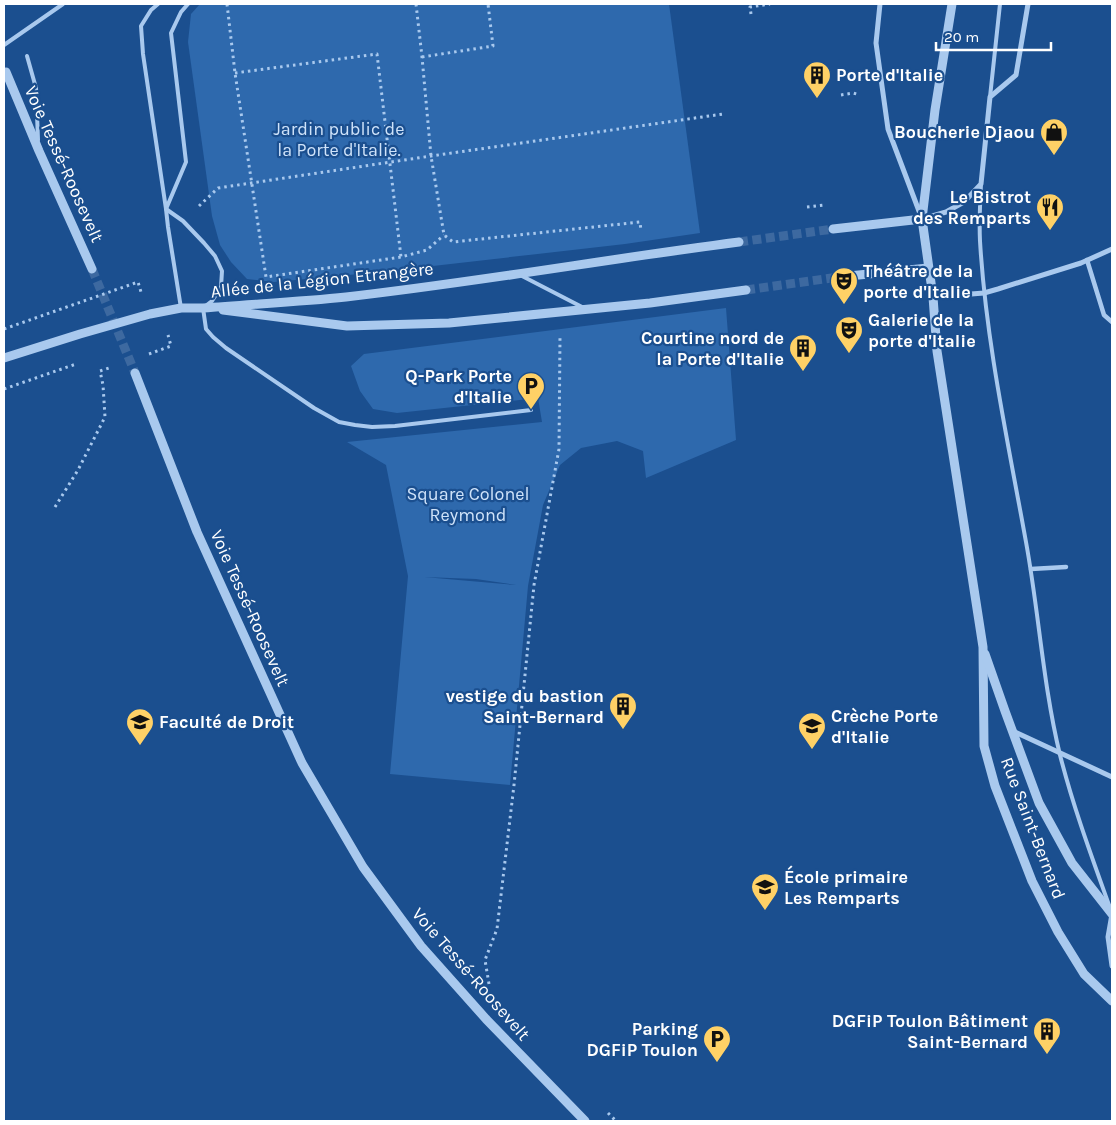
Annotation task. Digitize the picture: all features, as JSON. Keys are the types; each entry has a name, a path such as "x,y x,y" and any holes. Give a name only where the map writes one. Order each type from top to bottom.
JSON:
{"street":[{"path":"880,4 876,43 888,129 922,219"},
{"name":"Rue Saint-Bernard","path":"952,4 935,110 922,219 933,297 937,351 982,647 984,746 995,786 1032,881 1058,932 1084,974 1112,1000"},
{"path":"833,229 922,219 946,212 964,202 981,184 990,97 1016,75 1028,4"},
{"name":"Voie Tessé-Roosevelt","path":"6,72 39,152 92,269"},
{"name":"Allée de la Légion Etrangère","path":"203,308 345,297 739,242"},
{"path":"933,297 984,293 1087,260 1112,249"},
{"path":"1087,260 1104,315 1112,322"},
{"path":"839,277 928,268"},
{"name":"Allée de la Légion Etrangère","path":"203,308 347,326 449,323 746,290"},
{"path":"4,358 150,314 181,308 203,308"},
{"name":"Voie Tessé-Roosevelt","path":"135,373 197,532 302,763 364,867 421,946 486,1019 585,1121"},
{"path":"1031,569 1066,567"},
{"name":"Rue Saint-Bernard","path":"982,647 1040,803 1072,863 1112,914"},
{"path":"1012,731 1112,777"},
{"path":"1112,914 1108,937 1112,966"}],"lane":[{"path":"4,45 63,4"},
{"path":"158,4 151,10 141,26 143,54 181,308"},
{"path":"166,208 186,162 171,33 181,12 188,4"},
{"path":"990,97 1000,4"},
{"path":"27,56 36,88 39,152"},
{"path":"981,184 980,239 991,348 1031,569 1047,692 1074,809 1112,914"},
{"path":"166,208 183,221 215,256 222,271 221,287 212,301 203,308 206,329 226,348 314,408 339,422 372,427 395,426 531,410"},
{"path":"518,274 587,309"}],"path":[{"path":"227,4 235,73 266,277 401,256 427,250 444,235"},
{"path":"416,4 430,156 444,235 453,242 640,222 644,254"},
{"path":"422,57 493,46 488,4"},
{"path":"751,14 750,7 770,4"},
{"path":"235,73 377,54 401,256"},
{"path":"183,221 218,188 723,114"},
{"path":"4,328 138,282"},
{"path":"489,986 485,960 497,929 514,785 534,585 559,449 560,334"},
{"path":"55,507 78,470 105,417 103,385"}],"green space":[{"name":"Jardin public de la Porte d'Italie.","path":"200,4 669,4 700,233 625,244 380,272 274,282 247,279 231,262 220,245 212,216 188,42 191,14"},
{"name":"Square Colonel Reymond","path":"726,308 736,440 646,478 643,451 617,441 581,448 560,465 543,505 528,586 510,785 390,774 408,576 386,465 347,442 542,422 538,398 397,413 373,409 360,391 351,366 364,354","holes":["424,577 476,579 516,585"]}],"tunnel":[{"path":"739,242 833,229"},
{"path":"92,269 135,373"},
{"path":"746,290 839,277"}],"place":[{"name":"Porte d'Italie","path":"817,99"},
{"name":"Boucherie Djaou","path":"1054,156"},
{"name":"Le Bistrot des Remparts","path":"1050,231"},
{"name":"Théâtre de la porte d'Italie","path":"844,305"},
{"name":"Galerie de la porte d'Italie","path":"849,354"},
{"name":"Courtine nord de la Porte d'Italie","path":"803,372"},
{"name":"Q-Park Porte d'Italie","path":"531,410"},
{"name":"vestige du bastion Saint-Bernard","path":"623,730"},
{"name":"Faculté de Droit","path":"140,746"},
{"name":"Crèche Porte d'Italie","path":"812,750"},
{"name":"École primaire Les Remparts","path":"765,911"},
{"name":"DGFiP Toulon Bâtiment Saint-Bernard","path":"1047,1055"},
{"name":"Parking DGFiP Toulon","path":"717,1063"}]}
